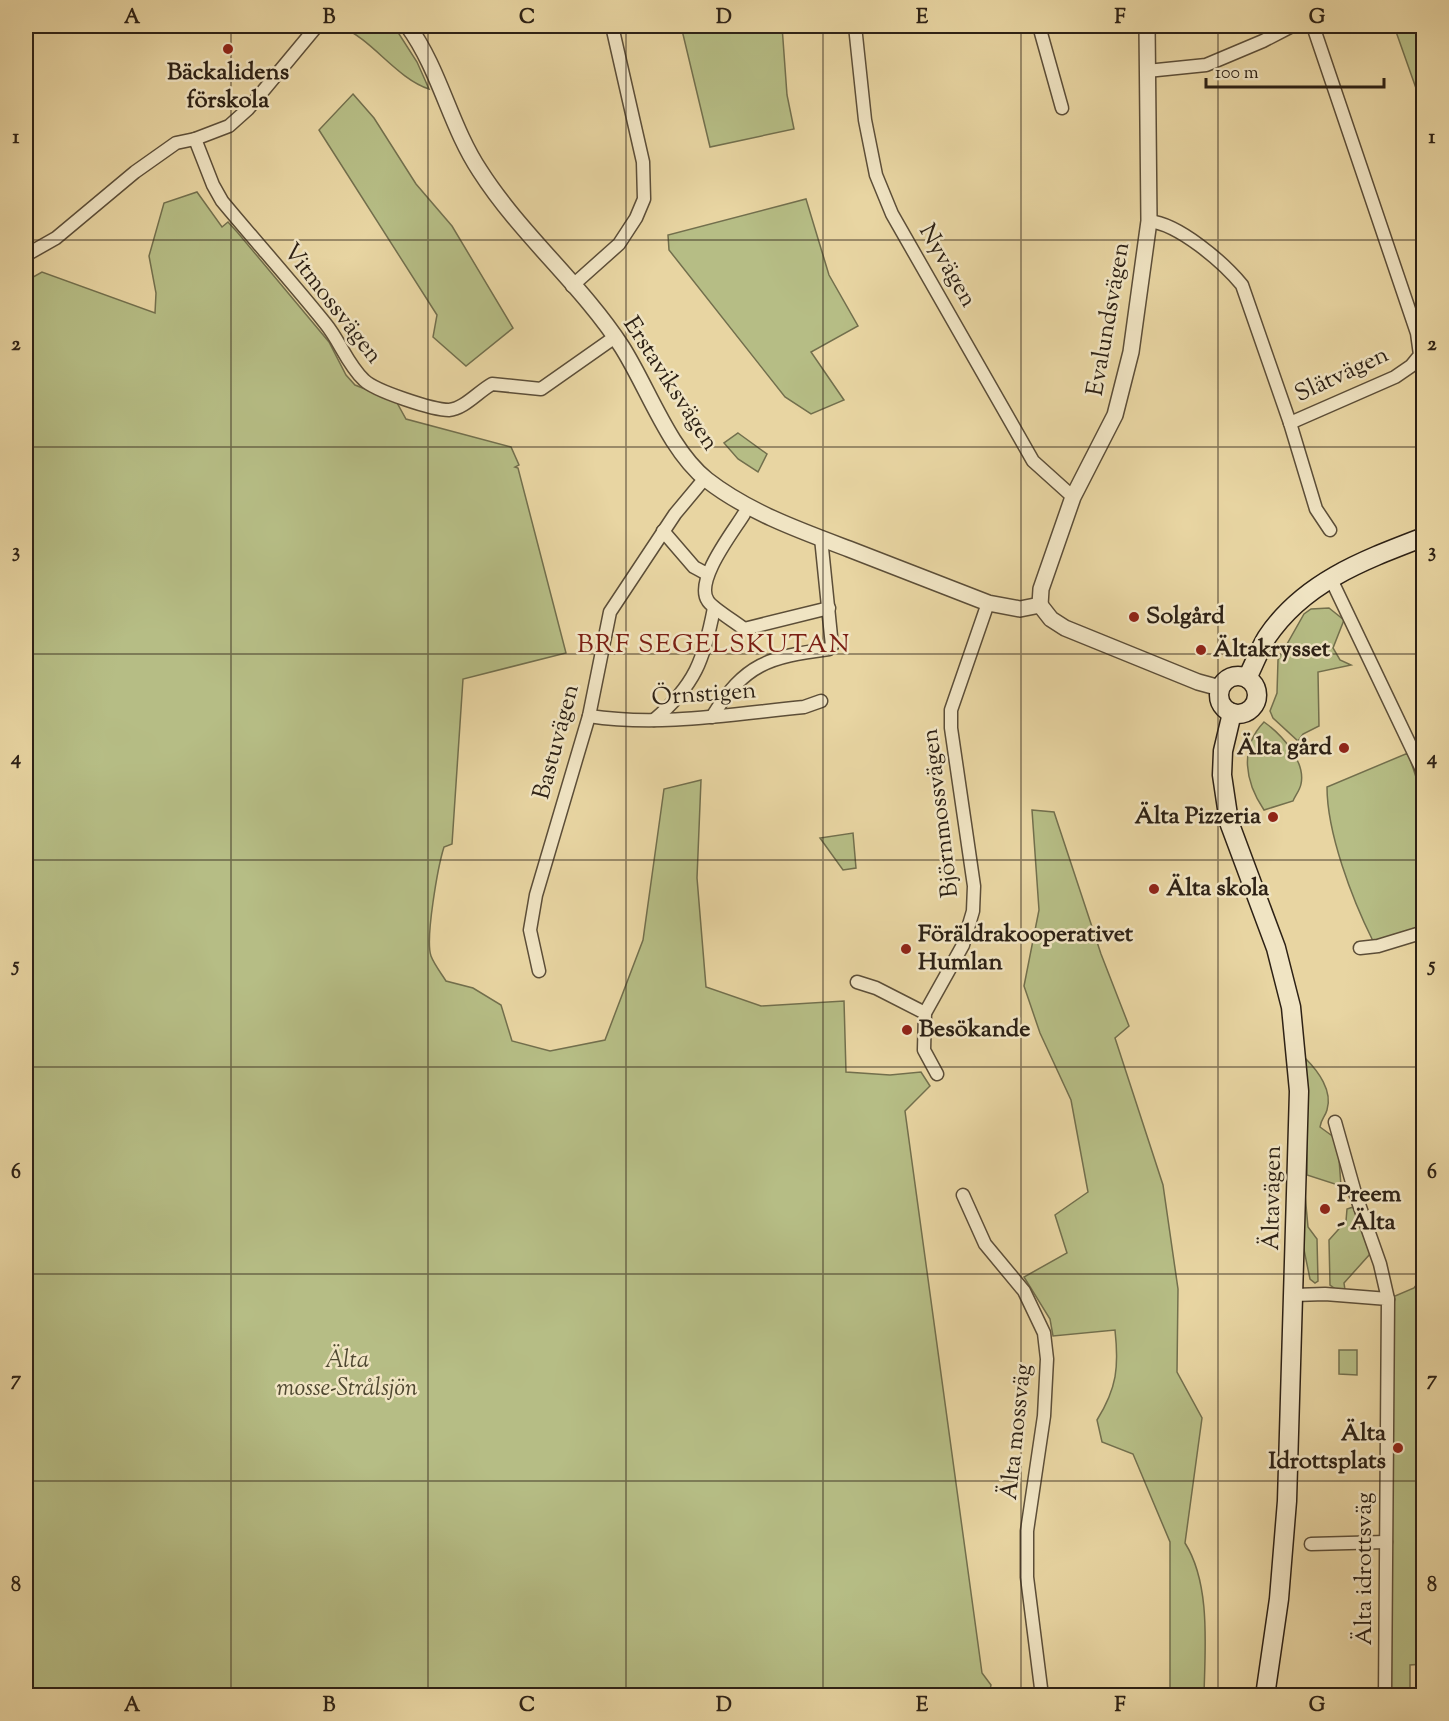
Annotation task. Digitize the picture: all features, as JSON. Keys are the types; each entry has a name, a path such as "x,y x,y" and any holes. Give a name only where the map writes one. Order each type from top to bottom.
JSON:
{"main road":[{"path":"1247,678 1268,637 1307,593 1330,577 1363,560 1424,537"},
{"path":"1232,677 1247,678 1254,686 1255,703 1248,711 1232,713 1224,708 1219,700 1220,688 1232,677"},
{"name":"Ältavägen","path":"1232,713 1222,752 1222,775 1229,822 1276,948 1291,1007 1299,1091 1287,1501 1279,1599 1265,1695"}],"street":[{"path":"26,255 56,238 135,172 176,143 195,140 229,126 248,110 317,26"},
{"name":"Erstaviksvägen","path":"408,26 429,64 461,139 480,171 513,219 615,337 644,383 673,437 705,478 764,514 988,603 1020,609 1040,605"},
{"path":"572,286 619,244 636,218 644,199 643,162 612,26"},
{"name":"Nyvägen","path":"855,26 865,120 876,174 892,214 1033,461 1073,497"},
{"path":"1040,26 1062,108"},
{"name":"Evalundsvägen","path":"1040,605 1041,589 1073,497 1115,415 1131,352 1149,221 1147,26"},
{"path":"1147,70 1206,65 1292,26"},
{"name":"Slätvägen","path":"1290,423 1395,376 1411,366 1420,355 1417,333 1312,26"},
{"name":"Vitmossvägen","path":"195,140 222,201 327,326 350,364 374,387 421,405 448,410 457,408 492,384 541,389 615,337"},
{"path":"1149,221 1174,229 1232,273 1242,285 1290,423 1316,509 1330,530"},
{"name":"Bastuvägen","path":"539,972 530,930 536,895 590,716 610,612 663,531 705,478"},
{"path":"744,514 707,574 705,598 714,608 744,629 829,609"},
{"path":"663,531 694,567 707,574"},
{"path":"712,717 736,683 767,661 832,646 821,538"},
{"path":"1330,577 1424,774"},
{"name":"Björnmossvägen","path":"937,1074 924,1050 926,1013 963,945 973,911 974,886 951,728 951,710 988,603"},
{"path":"1040,605 1051,619 1065,628 1198,682 1220,688"},
{"path":"654,720 689,685 707,646 714,608"},
{"name":"Örnstigen","path":"590,716 624,721 712,717 804,707 821,701"},
{"path":"1360,948 1378,946 1424,932"},
{"path":"857,982 876,988 926,1013"},
{"name":"Älta idrottsväg","path":"1335,1122 1355,1193 1380,1264 1388,1299 1385,1695"},
{"name":"Älta mossväg","path":"963,1195 985,1244 1024,1291 1044,1333 1047,1359 1044,1416 1026,1531 1027,1577 1042,1695"},
{"path":"1294,1295 1324,1294 1388,1299"},
{"path":"1311,1544 1386,1542"}],"green space":[{"path":"340,26 394,26 417,62 429,89 417,84 363,40"},
{"path":"681,26 782,26 787,95 794,129 710,147"},
{"path":"1394,26 1423,26 1423,108"},
{"path":"353,94 374,118 416,184 452,226 513,328 466,366 433,337 437,315 319,130"},
{"name":"Älta mosse-Strålsjön","path":"197,192 222,227 228,222 329,342 346,375 355,385 396,401 406,419 511,447 519,465 515,467 518,468 566,653 463,679 452,844 444,847 441,856 430,934 431,956 446,981 473,988 501,1005 512,1041 550,1051 605,1040 643,940 664,789 701,780 697,878 706,987 761,1006 844,1001 846,1072 890,1075 921,1072 930,1086 905,1111 982,1673 991,1685 989,1695 26,1695 26,281 42,272 155,313 156,293 149,256 164,203"},
{"path":"806,199 829,275 858,326 811,352 844,400 811,414 785,397 669,250 668,235"},
{"path":"738,433 767,454 758,472 738,459 724,443"},
{"path":"1329,608 1344,620 1333,648 1340,660 1351,665 1318,672 1319,726 1303,734 1298,741 1273,718 1270,711 1277,693 1278,660 1304,614 1311,609"},
{"path":"1264,722 1291,749 1302,775 1293,801 1264,810 1252,788 1248,754 1256,732"},
{"path":"1408,753 1423,798 1423,928 1373,941 1342,866 1331,825 1327,787"},
{"path":"1032,810 1054,812 1101,954 1129,1026 1115,1038 1163,1185 1178,1289 1177,1372 1202,1418 1185,1543 1199,1577 1203,1597 1204,1695 1170,1695 1170,1542 1133,1454 1102,1442 1097,1420 1109,1398 1115,1377 1117,1355 1115,1330 1053,1336 1050,1319 1024,1277 1067,1253 1055,1215 1088,1192 1071,1100 1040,1033 1024,986 1039,910"},
{"path":"853,833 856,868 843,870 820,838"},
{"path":"1306,1059 1320,1075 1328,1096 1327,1110 1320,1127 1335,1138 1338,1145 1341,1186 1307,1175"},
{"path":"1305,1194 1308,1227 1317,1239 1318,1281 1315,1283 1310,1279 1303,1245"},
{"path":"1353,1207 1370,1254 1344,1283 1345,1290 1337,1290 1330,1285 1329,1240 1346,1221 1347,1209"},
{"name":"Älta Idrottsplats","path":"1423,1276 1423,1664 1410,1665 1410,1695 1385,1696 1392,1542 1388,1299 1414,1288"},
{"path":"1339,1350 1357,1350 1357,1375 1339,1374"}],"place":[{"name":"Bäckalidens förskola","path":"228,49"},
{"name":"Solgård","path":"1134,617"},
{"name":"Ältakrysset","path":"1201,650"},
{"name":"Älta gård","path":"1344,748"},
{"name":"Älta Pizzeria","path":"1273,817"},
{"name":"Älta skola","path":"1154,889"},
{"name":"Föräldrakooperativet Humlan","path":"906,949"},
{"name":"Besökande","path":"907,1030"},
{"name":"Preem - Älta","path":"1325,1209"},
{"name":"Älta Idrottsplats","path":"1398,1448"}],"district":[{"name":"BRF SEGELSKUTAN","path":"714,645"}]}
